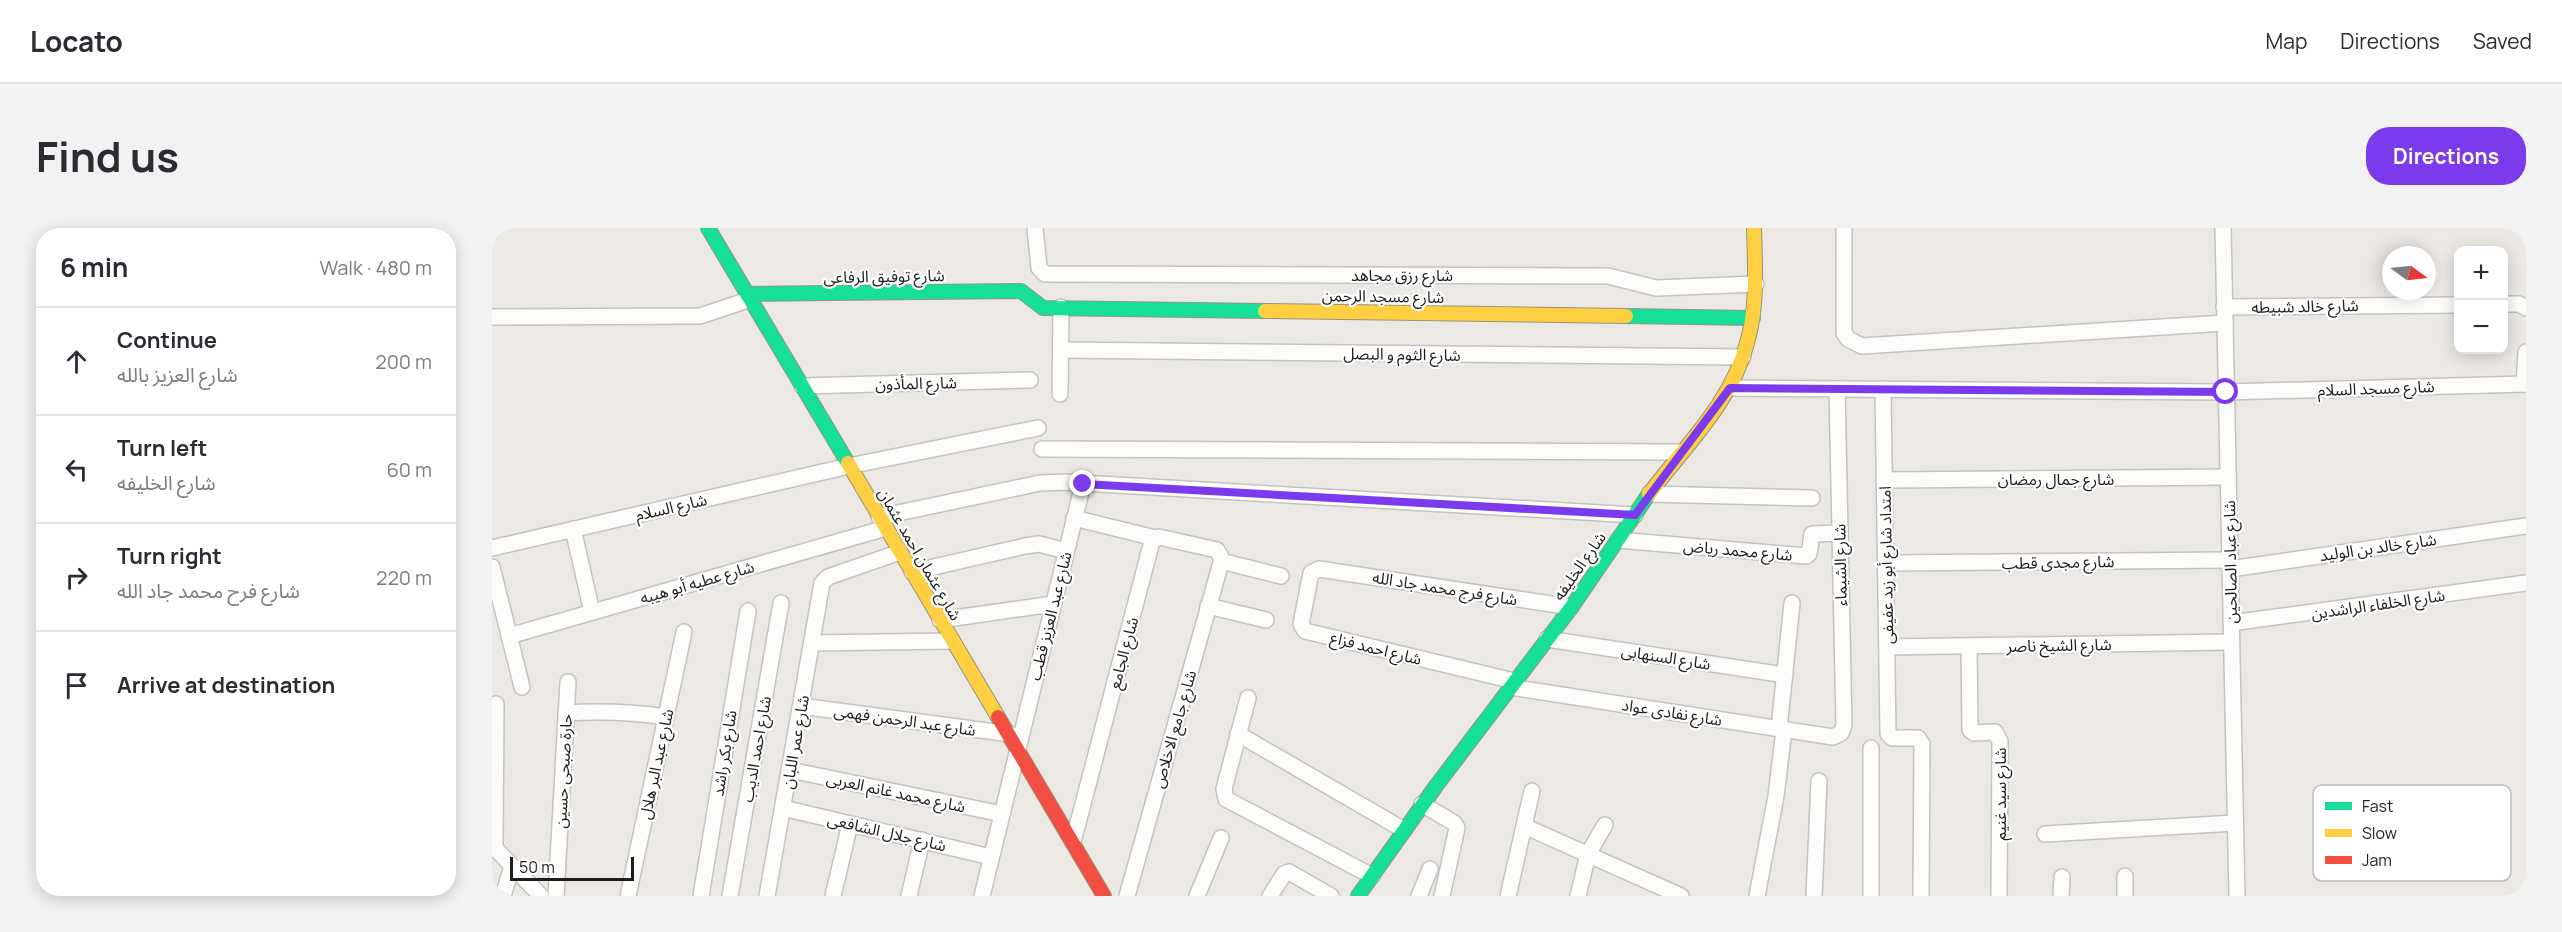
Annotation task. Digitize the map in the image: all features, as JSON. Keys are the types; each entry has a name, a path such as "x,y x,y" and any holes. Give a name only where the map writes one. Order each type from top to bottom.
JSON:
{"street":[{"name":"شارع عثمان احمد عثمان","path":"708,228 1104,896"},
{"name":"شارع رزق مجاهد","path":"1035,228 1039,268 1041,272 1047,274 1608,276 1656,288 1756,284"},
{"name":"شارع الخليفه","path":"1358,896 1422,804 1571,608 1649,494 1730,388 1743,357 1753,318 1756,284 1754,228"},
{"path":"1844,228 1845,333 1848,339 1862,346 2225,323"},
{"name":"شارع عباد الصالحين","path":"2223,228 2237,896"},
{"name":"شارع توفيق الرفاعى","path":"749,297 1021,291"},
{"name":"شارع مسجد الرحمن","path":"1021,291 1028,293 1040,308 1753,318"},
{"path":"492,317 700,316 749,297"},
{"name":"شارع خالد شبيطه","path":"2224,307 2454,305"},
{"path":"1060,394 1061,308"},
{"name":"شارع الثوم و البصل","path":"1061,350 1743,357"},
{"path":"2525,384 2526,352"},
{"name":"شارع المأذون","path":"802,386 1030,380"},
{"name":"شارع مسجد السلام","path":"1730,388 2226,392 2525,384"},
{"name":"شارع الشيماء","path":"1833,736 1841,733 1844,725 1837,389"},
{"name":"امتداد شارع أبو زيد عفيفى","path":"1883,389 1888,734 1892,738 1915,737 1922,744 1921,896"},
{"name":"شارع السلام","path":"492,548 849,466 1038,428"},
{"path":"1042,449 1681,452"},
{"name":"شارع جمال رمضان","path":"1884,480 2228,477"},
{"name":"شارع عطيه أبو هيبه","path":"509,636 883,523 1040,483 1635,515"},
{"name":"شارع عبد العزيز قطب","path":"982,896 1083,484"},
{"path":"1649,494 1812,498"},
{"path":"1074,518 1155,538 1217,550 1222,556 1221,561 1281,576"},
{"name":"شارع خالد بن الوليد","path":"2230,564 2526,526"},
{"path":"573,529 592,612"},
{"name":"شارع محمد رياض","path":"1618,540 1806,556 1810,553 1812,534 1840,533"},
{"name":"شارع الجامع","path":"1073,842 1155,538"},
{"path":"912,572 1025,546 1046,545 1066,551"},
{"name":"شارع عمر اللبان","path":"768,896 821,588 828,577 900,552"},
{"name":"شارع جامع الاخلاص","path":"1127,896 1221,561"},
{"name":"شارع مجدى قطب","path":"1886,563 2230,564"},
{"path":"492,567 522,687"},
{"name":"شارع فرج محمد جاد الله","path":"1319,569 1571,608"},
{"name":"شارع احمد فزاع","path":"1319,569 1310,576 1301,624 1305,631 1512,684"},
{"name":"شارع الخلفاء الراشدين","path":"2231,623 2526,584"},
{"name":"شارع احمد الديب","path":"730,896 781,603"},
{"path":"1757,896 1776,796 1792,603"},
{"path":"940,620 1053,604"},
{"path":"1208,606 1266,620"},
{"name":"شارع بكر راشد","path":"701,896 748,611"},
{"name":"شارع عبد البر هلال","path":"628,896 684,632"},
{"name":"شارع السنهابى","path":"1547,639 1785,675"},
{"path":"812,643 952,641"},
{"name":"شارع الشيخ ناصر","path":"1887,648 2231,642"},
{"name":"شارع سيد غنيم","path":"1969,646 1970,730 1974,733 1995,732 2000,741 1999,896"},
{"name":"حارة صبحى حسين","path":"556,896 567,682"},
{"name":"شارع نفادى عواد","path":"1512,684 1833,736"},
{"path":"1248,698 1224,796 1229,801 1372,876"},
{"path":"496,704 494,847 534,893"},
{"name":"شارع عبد الرحمن فهمى","path":"801,706 1010,734"},
{"path":"566,713 634,712 666,717"},
{"path":"1238,734 1404,830"},
{"path":"1871,748 1871,896"},
{"name":"شارع محمد غانم العربى","path":"790,770 1002,814"},
{"path":"1814,896 1820,781"},
{"path":"1508,896 1532,791"},
{"path":"1422,804 1454,823 1457,828 1442,896"},
{"name":"شارع جلال الشافعى","path":"783,808 992,857"},
{"path":"2045,834 2235,823"},
{"path":"833,896 850,824"},
{"path":"1578,896 1588,854 1605,825"},
{"path":"1524,826 1682,896"},
{"path":"1197,896 1221,838"},
{"path":"909,896 922,840"},
{"path":"504,896 512,866"},
{"path":"1419,896 1430,869"},
{"path":"1270,896 1284,874 1289,872 1331,896"},
{"path":"2125,876 2125,896"},
{"path":"2061,896 2062,877"}],"traffic: fast":[{"path":"708,228 848,463"},
{"path":"747,294 1021,291 1043,308 1265,311"},
{"path":"1626,316 1753,318"},
{"path":"1358,896 1436,786 1571,608 1649,494"}],"traffic: slow":[{"path":"1649,494 1706,423 1730,385 1740,364 1753,315 1754,228"},
{"path":"1265,311 1626,316"},
{"path":"848,463 998,717"}],"traffic: jam":[{"path":"998,717 1104,896"}],"route":[{"path":"1083,484 1635,515 1730,388 2226,392"}]}
